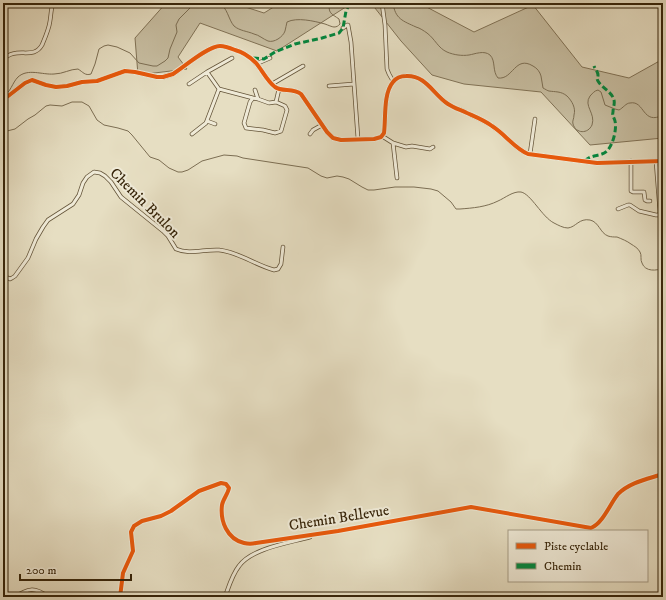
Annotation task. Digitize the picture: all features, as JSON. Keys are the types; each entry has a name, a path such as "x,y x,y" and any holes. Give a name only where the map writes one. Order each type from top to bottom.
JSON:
{"street":[{"path":"3,60 5,57 16,53 33,53 42,45 48,27 50,11 53,3"},
{"path":"382,3 385,24 387,69 393,81"},
{"path":"343,28 348,25 351,42 358,140"},
{"path":"3,100 25,83 32,80 50,86 67,86 85,81 97,81 125,71 157,77 167,76 173,74 207,51 220,46 228,47 241,52 256,64 272,84 278,88 297,91 301,94 327,132 333,138 341,140 358,140 378,138 382,136"},
{"path":"189,84 232,58"},
{"path":"256,64 270,58"},
{"path":"272,84 304,66"},
{"path":"207,72 219,89 258,98 269,103 276,102 285,106 290,106"},
{"path":"382,136 387,97 390,86 393,81 401,76 408,76 420,78 448,104 492,125 522,151 530,154 597,162 663,161"},
{"path":"329,86 354,84"},
{"path":"276,102 278,88"},
{"path":"192,134 204,126 207,121 219,89"},
{"path":"255,90 258,98"},
{"path":"253,98 250,102 244,123 248,129 263,130 275,133 281,131 287,110 285,106"},
{"path":"530,154 535,119"},
{"path":"207,121 215,124"},
{"path":"310,134 313,130 322,125"},
{"path":"382,136 393,143 406,147 433,147"},
{"path":"393,143 397,178"},
{"path":"631,161 631,191 644,192 645,200 650,201"},
{"path":"618,210 628,205 639,211 656,216 659,215 656,161"},
{"name":"Chemin Brulon","path":"3,275 10,279 15,276 28,258 36,239 48,220 73,204 79,195 82,183 94,172 105,176 121,197 163,231 178,250 218,250 233,253 274,270 278,270 281,264 283,247"},
{"name":"Chemin Bellevue","path":"120,597 123,573 133,551 130,532 134,526 142,521 161,516 171,511 194,493 215,485 224,483 228,487 223,500 222,508 222,515 227,532 238,541 249,544 326,533 471,508 592,528 599,522 623,490 638,482 663,474"},
{"path":"226,597 232,576 239,565 247,558 266,549 326,533"},
{"path":"14,597 26,591 34,590 39,591 48,597"}],"shaded area":[{"path":"166,3 233,3 264,13 280,3 352,3 277,51 200,23 178,57 187,69 138,75 135,38"},
{"path":"371,3 419,3 474,32 533,5 582,67 629,78 663,59 663,138 590,145 541,92 464,84 432,75 401,41"}],"waterway":[{"path":"3,97 8,93 14,82 22,74 31,72 57,74 78,69 86,74 91,74 99,49 108,45 130,53 139,63 157,66 168,58 177,32 176,25 179,19 195,3"},
{"path":"219,3 226,11 234,26 270,41 278,39 285,31 287,22 291,21 306,20 333,27 337,26 340,24 339,19 330,11 330,3"},
{"path":"393,3 396,13 400,19 427,33 441,48 447,52 461,55 477,53 490,55 492,57 495,72 498,78 503,78 518,65 527,63 534,67 541,75 543,88 549,91 562,93 570,100 574,110 573,124 579,131 582,132 588,130 592,125 593,121 588,100 590,96 598,90 601,92 605,105 615,109 619,110 627,104 635,103 651,117 656,118 663,115"},
{"path":"3,132 15,129 46,106 62,106 72,102 82,102 89,106 97,120 104,125 128,131 150,157 159,160 169,168 178,172 188,170 202,161 224,155 237,156 308,168 327,178 337,176 343,177 368,190 395,187 431,189 438,191 451,202 456,209 484,206 512,194 521,192 529,197 545,216 554,223 568,228 583,220 593,221 605,235 623,239 637,248 641,253 641,262 646,268 655,270 663,268"}],"marked path":[{"path":"253,58 264,59 275,52 295,44 339,33 343,28 346,11 350,3"},
{"path":"585,161 590,157 605,153 613,141 615,132 615,121 613,115 614,100 598,81 598,74 594,66"}],"cycle path":[{"path":"3,100 25,83 32,80 56,87 97,81 125,71 163,77 173,74 209,49 222,46 244,53 256,63 267,79 275,87 295,91 301,94 327,132 333,138 341,140 374,139 381,137 384,133 386,99 390,87 396,79 406,76 413,77 424,82 448,104 489,124 518,148 528,154 597,163 663,161"},
{"path":"120,597 123,573 133,551 131,532 134,526 142,521 161,516 171,511 199,491 221,483 226,484 229,488 222,505 222,517 226,528 233,538 250,544 338,531 471,507 591,528 599,522 618,494 623,490 639,481 663,474"}]}
